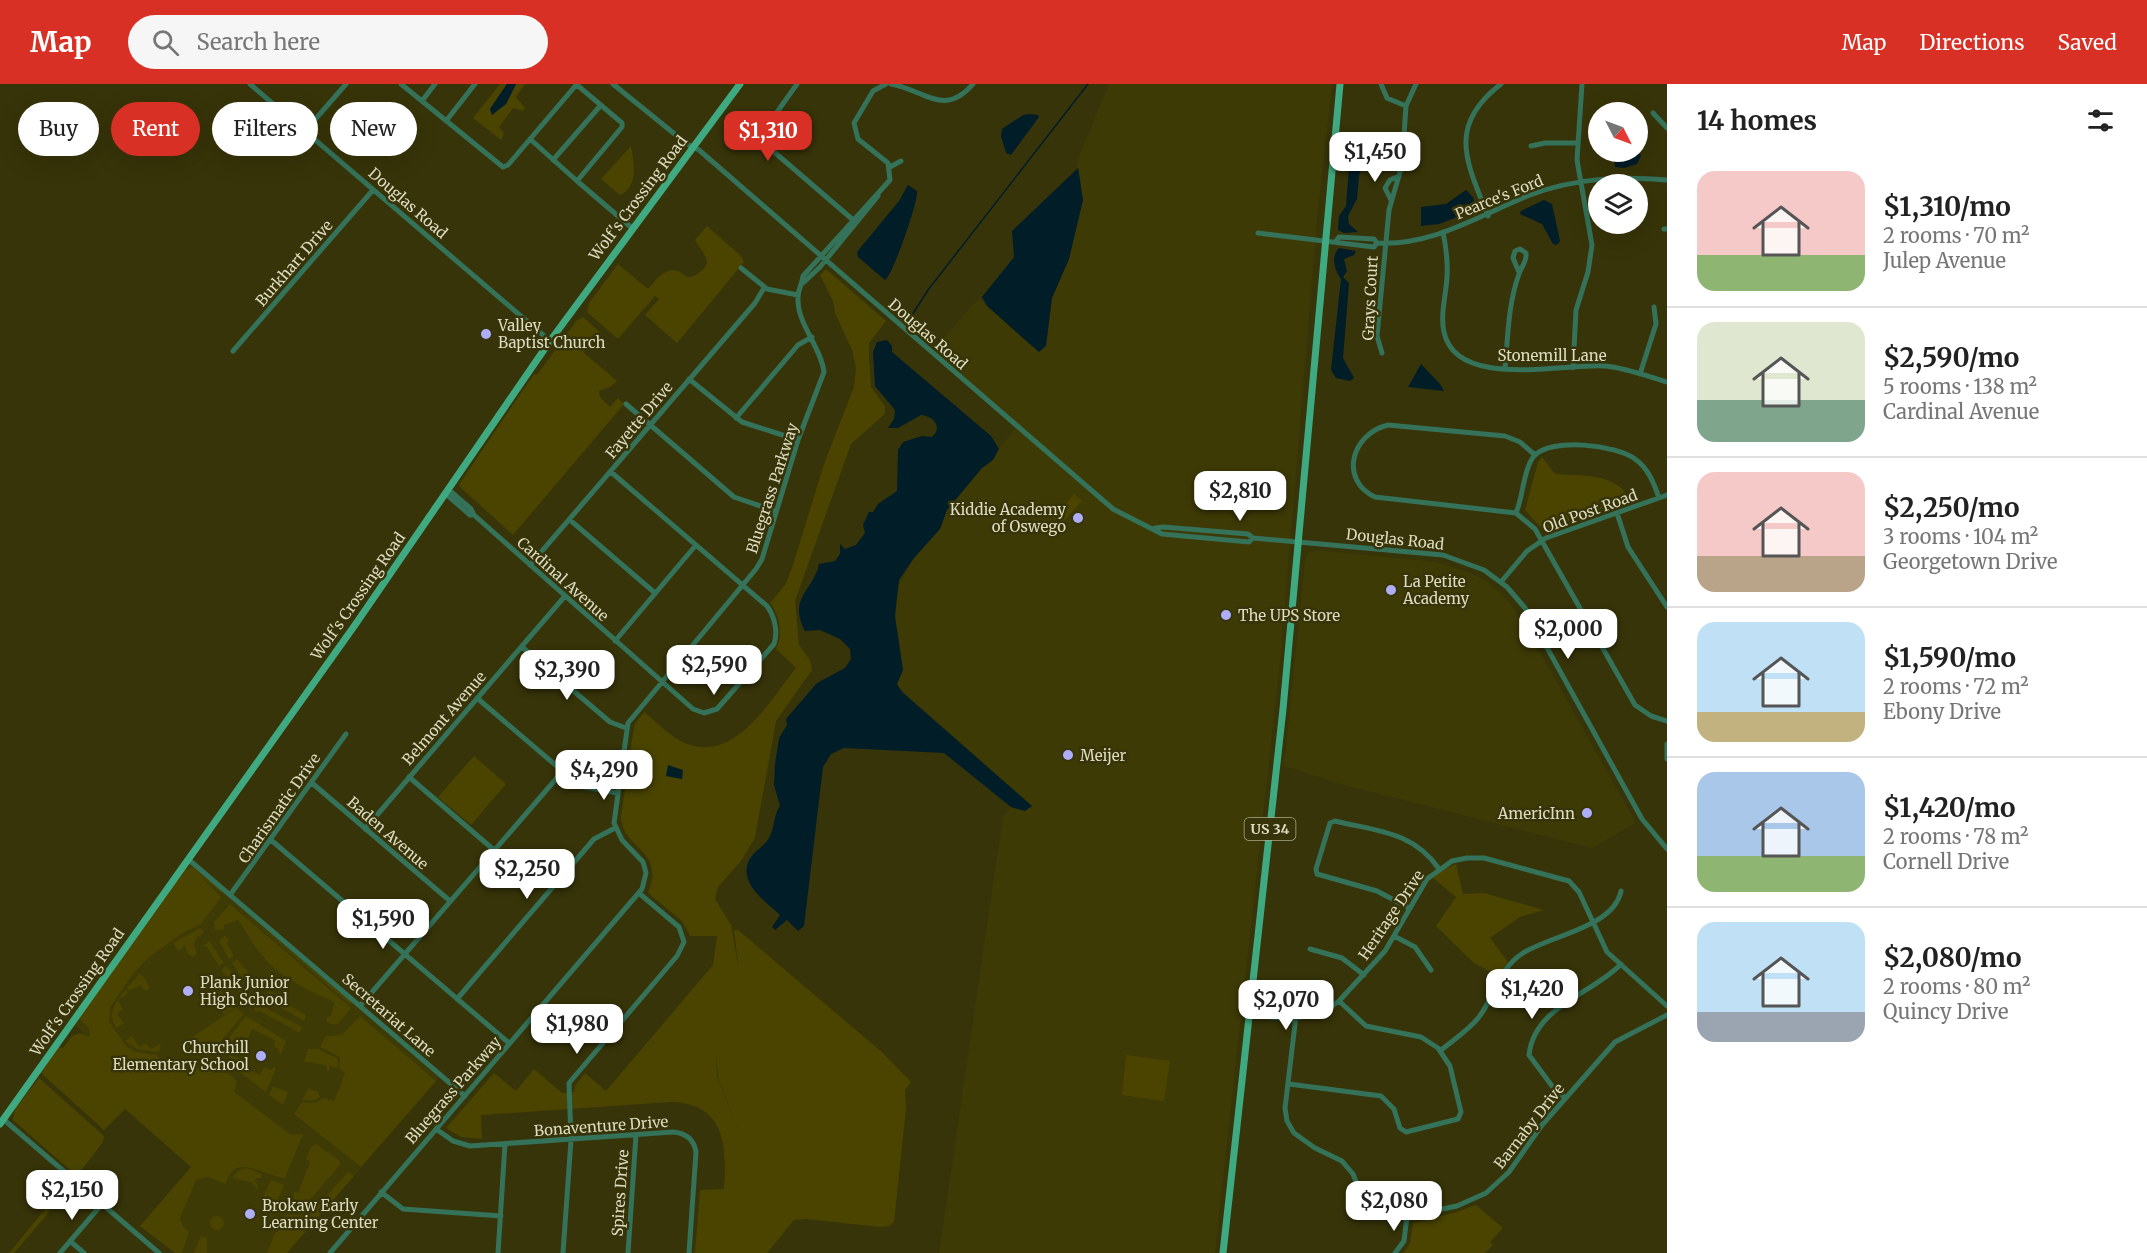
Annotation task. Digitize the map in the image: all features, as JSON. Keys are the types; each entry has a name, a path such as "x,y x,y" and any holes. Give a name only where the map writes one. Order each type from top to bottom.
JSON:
{"main road":[{"name":"Wolf's Crossing Road","path":"2,1122 447,492 550,341 740,84"},
{"name":"US 34","path":"1223,1253 1283,709 1340,84"}],"street":[{"name":"Douglas Road","path":"250,84 271,102"},
{"path":"318,116 346,84"},
{"path":"401,84 503,167 508,165 577,84 622,123 622,127 577,180"},
{"path":"422,101 435,84"},
{"path":"446,121 475,84"},
{"name":"Douglas Road","path":"613,84 699,150 1105,503 1126,516 1155,528 1248,534 1253,538 1443,555 1478,566 1501,582 1529,615 1642,819 1667,849"},
{"path":"797,84 770,122 763,138 773,151 852,219"},
{"path":"823,257 890,180 890,167 882,156 858,139 852,127 856,115 873,91 884,84"},
{"path":"891,84 947,102 963,96 973,84"},
{"path":"1380,84 1387,98 1406,106 1416,84"},
{"path":"1488,216 1467,167 1465,136 1476,109 1501,84"},
{"path":"1573,368 1576,310 1588,272 1592,244 1580,181 1577,143 1582,84"},
{"path":"553,160 601,105"},
{"name":"Grays Court","path":"1382,353 1377,336 1385,244 1391,200 1404,153 1406,106"},
{"path":"1653,113 1667,128"},
{"path":"530,140 632,228"},
{"name":"Douglas Road","path":"318,142 550,341"},
{"path":"1531,146 1545,142 1577,143"},
{"path":"890,167 901,161"},
{"name":"Pearce's Ford","path":"1258,233 1336,241 1339,237 1374,239 1377,243 1385,244 1443,232 1488,216 1530,195 1580,181 1628,177 1667,180"},
{"name":"Burkhart Drive","path":"233,351 373,190"},
{"path":"741,268 764,288 798,295 802,283 808,280 852,219 878,195"},
{"name":"Stonemill Lane","path":"1443,232 1448,262 1443,327 1446,339 1455,353 1468,362 1505,368 1552,370 1604,366 1667,382"},
{"path":"1505,368 1510,306 1519,272"},
{"name":"Fayette Drive","path":"530,565 764,288"},
{"name":"Bluegrass Parkway","path":"615,828 617,793 626,728 633,714 743,585 762,559 798,440 824,372 823,361 799,309 798,295"},
{"path":"1640,374 1656,324 1654,307"},
{"path":"736,418 798,345 812,337"},
{"path":"689,379 746,424 798,440"},
{"path":"626,404 734,497 776,511"},
{"path":"1535,455 1520,442 1505,436 1388,425 1367,433 1357,450 1356,476 1361,488 1375,497 1516,513 1531,523 1635,705 1651,716 1667,721"},
{"path":"1516,513 1524,494 1528,465 1535,455 1554,445 1620,452 1642,465 1652,479 1659,498"},
{"name":"Cardinal Avenue","path":"447,492 471,509 474,515 697,711 711,711 722,705 769,650 777,634 772,614 743,585 611,471"},
{"name":"Old Post Road","path":"1501,582 1515,562 1541,541 1667,495"},
{"path":"1617,513 1628,547 1667,607"},
{"path":"570,520 655,593"},
{"path":"615,641 696,545"},
{"name":"Belmont Avenue","path":"365,829 565,596"},
{"path":"522,647 610,722 626,728"},
{"path":"477,698 583,788 617,793"},
{"name":"Charismatic Drive","path":"231,896 346,734"},
{"path":"1667,744 1667,759"},
{"path":"360,1006 562,772"},
{"path":"409,777 494,850"},
{"name":"Baden Avenue","path":"312,783 450,901"},
{"path":"1409,908 1377,891 1317,874 1316,869 1330,823 1335,821 1409,839 1429,855 1439,869"},
{"path":"458,999 594,839 615,828 622,840 643,862 645,878 639,894 679,927 684,940 682,949 569,1083 571,1140 563,1253"},
{"path":"271,840 509,1044"},
{"name":"Heritage Drive","path":"1250,1011 1292,1012 1296,1016 1325,1011 1339,1001 1379,959 1427,879 1439,869 1463,858 1484,858 1564,878 1576,888 1600,942 1667,1006"},
{"name":"Secretariat Lane","path":"188,859 465,1096"},
{"path":"1440,1051 1479,1017 1510,963 1531,949 1593,922 1614,908 1621,891"},
{"name":"Bluegrass Parkway","path":"330,1253 639,894"},
{"path":"1394,936 1415,948 1431,970"},
{"path":"1310,949 1342,958 1364,975"},
{"path":"1565,1098 1551,1086 1529,1055 1530,1048 1553,1013 1568,999 1602,982 1621,964"},
{"path":"1288,1084 1381,1096 1394,1109 1400,1128 1406,1132 1458,1119 1461,1112 1450,1066 1440,1051 1421,1037 1366,1026 1339,1001"},
{"name":"Barnaby Drive","path":"1296,1016 1285,1108 1287,1121 1294,1133 1315,1148 1342,1161 1353,1174 1359,1189 1376,1208 1391,1214 1407,1216 1457,1206 1486,1192 1509,1173 1539,1129 1615,1042 1667,1015"},
{"path":"2,1122 159,1253"},
{"name":"Bonaventure Drive","path":"436,1129 461,1144 505,1144 680,1133 695,1145 689,1253"},
{"name":"Spires Drive","path":"628,1253 636,1135"},
{"path":"498,1253 505,1144"},
{"path":"381,1192 404,1209 501,1216"},
{"path":"60,1253 102,1204"},
{"path":"1395,1253 1404,1241 1407,1216"},
{"path":"70,1241 84,1253"}],"shaded area":[{"path":"500,84 507,84 490,109 506,104 516,84 525,84 516,97 525,108 523,111 513,108 499,127 504,134 501,140 473,118"},
{"path":"1109,84 1332,84 1317,220 1281,652 1215,1253 939,1253 1003,816 1011,807 1016,810 1032,806 898,687 897,680 903,670 895,616 897,588 914,558 940,529 947,510 982,468 993,460 999,448 1019,425 933,350 979,298 1031,346 1045,345 1052,298 1069,259 1083,200 1077,168 1079,156"},
{"path":"631,146 633,180 626,191 620,195 601,179"},
{"path":"707,226 741,256 744,262 677,343 645,315 659,299 655,296 618,339 587,312 589,303 618,264 648,289 666,272 675,271 687,277 698,274 705,267 707,260 695,240"},
{"path":"826,269 886,321 869,343 871,387 885,406 885,414 851,444 795,601 799,645 810,660 812,670 776,721 755,838 741,861 718,887 715,899 731,925 739,970 734,930 738,930 883,1053 911,1082 905,1090 906,1109 894,1222 889,1226 880,1227 806,1219 794,1220 767,1253 695,1253 700,1190 724,1189 725,1173 725,1157 719,1130 702,1110 689,1104 671,1102 481,1115 482,1139 461,1137 446,1128 494,1073 516,1091 534,1069 562,1093 574,1092 575,1086 585,1073 606,1091 713,965 717,936 690,936 682,921 648,893 652,879 652,867 648,858 623,828 621,817 633,733 635,724 644,712 680,741 703,747 720,745 750,725 796,668 776,649 779,625 770,603 785,585 792,568 824,464 854,387 856,368 852,350 820,275","holes":["716,1051 718,1078 744,1145 717,1077"]},
{"path":"583,317 600,332 583,352 617,381 610,387 599,391 600,397 610,407 618,398 624,404 513,535 459,486 534,374 537,375 577,320"},
{"path":"1542,457 1555,474 1597,477 1607,480 1623,490 1629,499 1543,530 1525,510 1538,462"},
{"path":"1074,494 1082,501 1061,524 1053,518"},
{"path":"1318,550 1436,562 1466,571 1488,582 1509,602 1525,626 1636,823 1592,848 1345,785 1284,766 1305,561 1308,553"},
{"path":"474,756 506,784 471,825 438,797"},
{"path":"189,861 439,1078 287,1253 175,1253 140,1226 211,1144 75,1025"},
{"path":"1456,864 1463,894 1484,893 1544,910 1520,917 1490,938 1508,962 1498,976 1474,963 1436,926 1456,897 1433,878 1442,870"},
{"path":"192,867 221,890 222,893 201,877 221,897 201,924 181,934 148,958 133,974 110,1007 109,1022 127,1047 136,1052 157,1055 164,1067 172,1072 201,1067 206,1072 206,1067 226,1072 237,1081 234,1092 291,1135 303,1134 285,1178 242,1167 230,1174 226,1184 208,1177 196,1180 180,1218 182,1225 189,1232 182,1253 175,1253 140,1226 191,1167 125,1109 104,1130 41,1073 58,1047 63,1048 72,1036 80,1033 90,1037 89,1028 79,1018 185,870"},
{"path":"233,903 350,1001 352,1006"},
{"path":"230,904 351,1008 338,1024 333,1025 326,1021 327,1017 331,1016 334,1002 277,970 258,950 238,920 224,925 224,929 215,930 214,922"},
{"path":"201,928 204,933 197,937 194,944 197,954 194,957 188,954 185,946 179,951 173,943"},
{"path":"225,936 229,939 227,943 234,956 229,959 219,941"},
{"path":"209,941 224,963 219,966 207,947 203,946"},
{"path":"237,959 258,984 263,983 260,991 248,984 237,971 232,963"},
{"path":"226,966 253,997 249,1004 244,1002 245,998 221,970"},
{"path":"139,974 143,976 150,988 145,991 141,985 129,991 127,988"},
{"path":"126,989 128,993 118,1000 123,1009 117,1014 124,1023 116,1028 112,1017 113,1012 116,1003 119,998"},
{"path":"220,990 236,1007 224,1014 215,1003"},
{"path":"269,991 274,993 273,996 306,1015 304,1021 266,999"},
{"path":"258,1004 302,1027 300,1033 260,1011 256,1012 254,1008"},
{"path":"236,1008 244,1014 216,1047 190,1041 189,1039"},
{"path":"246,1016 286,1041 280,1056 279,1050 274,1046 275,1040 252,1029 248,1039 240,1036 237,1045 227,1040"},
{"path":"360,1016 436,1081 361,1167 294,1114 302,1102 315,1103 324,1098 334,1101 345,1073 339,1069 340,1057 320,1047 326,1036 342,1035"},
{"path":"132,1036 139,1047 146,1043 151,1049 159,1044 161,1047 158,1052 137,1049 125,1041"},
{"path":"224,1043 233,1046 232,1056 240,1059 238,1066 260,1075 264,1067 271,1070 273,1067 276,1068 266,1092 238,1071 227,1052 219,1048"},
{"path":"308,1049 318,1049 338,1059 337,1068 330,1066 329,1071 326,1070 327,1066 304,1062"},
{"path":"1126,1055 1170,1061 1164,1101 1122,1095"},
{"path":"39,1078 104,1136 103,1142 77,1176 13,1120 15,1109"},
{"path":"273,1086 288,1092 283,1105 269,1095"},
{"path":"309,1088 318,1092 320,1097 312,1101 302,1100"},
{"path":"316,1144 339,1160 340,1165 307,1203 299,1205 294,1201 294,1192 298,1193 310,1162 306,1159 311,1147"},
{"path":"246,1168 262,1174 261,1178 256,1178 255,1182 258,1185 255,1194 256,1187 250,1182 232,1178 238,1171"},
{"path":"348,1172 354,1176 287,1253 267,1253 275,1233 282,1228 286,1214 309,1216"},
{"path":"271,1180 284,1185 276,1206 265,1202 267,1199 263,1197"},
{"path":"1476,1205 1503,1228 1490,1242 1493,1245 1485,1253 1404,1253 1410,1243 1413,1223"},
{"path":"46,1208 50,1211 14,1253 9,1253"},
{"path":"214,1216 220,1216 224,1223 220,1230 214,1230 210,1226 210,1220"},
{"path":"201,1236 207,1238 207,1253 194,1253"}],"water":[{"path":"507,84 516,84 506,104 492,115 490,109"},
{"path":"1030,114 1039,117 1011,155 1006,153 1001,136 1002,129 1023,115"},
{"path":"1357,132 1391,133 1394,136 1370,152 1359,175 1357,199 1348,216 1349,224 1358,232 1344,233 1338,230 1339,216 1346,206 1351,141"},
{"path":"1614,162 1638,162 1624,168 1615,167"},
{"path":"1078,168 1083,200 1069,259 1052,298 1046,346 1039,352 987,306 982,297 1014,257 1012,231"},
{"path":"908,185 917,191 917,197 905,237 885,280 858,257 857,252 899,201"},
{"path":"1466,190 1473,197 1476,210 1439,224 1421,226 1421,207 1446,204"},
{"path":"1544,200 1552,204 1560,241 1557,245 1553,244 1542,224 1520,214 1521,211"},
{"path":"1339,248 1356,251 1354,255 1344,259 1347,271 1343,277 1349,283 1343,358 1354,378 1350,381 1336,378 1331,370 1341,279 1335,268 1334,260"},
{"path":"887,340 892,346 892,352 991,436 999,449 993,460 982,468 947,510 940,529 914,558 899,580 895,616 903,670 897,684 902,692 1032,806 1025,811 1011,807 944,753 844,748 831,754 823,767 804,926 798,931 787,920 775,930 772,927 780,915 754,890 749,882 747,866 751,857 770,836 780,806 774,785 779,738 787,725 786,719 817,683 845,668 851,659 850,649 840,639 820,630 805,631 800,620 800,602 819,564 835,561 840,554 840,544 845,549 856,545 865,533 863,525 869,512 873,512 878,504 897,491 898,450 903,442 922,436 932,437 937,430 933,420 921,415 898,428 888,428 894,419 895,410 875,386 873,352 877,342"},
{"path":"1421,364 1440,384 1444,391 1408,387"},
{"path":"668,765 683,770 682,779 666,776"}],"waterway":[{"path":"912,315 928,290 1088,84"}],"place":[{"name":"Valley Baptist Church","path":"486,334"},
{"name":"Kiddie Academy of Oswego","path":"1078,518"},
{"name":"La Petite Academy","path":"1391,590"},
{"name":"The UPS Store","path":"1226,615"},
{"name":"Meijer","path":"1068,755"},
{"name":"AmericInn","path":"1587,813"},
{"name":"Plank Junior High School","path":"188,991"},
{"name":"Churchill Elementary School","path":"261,1056"},
{"name":"Brokaw Early Learning Center","path":"250,1214"}]}
